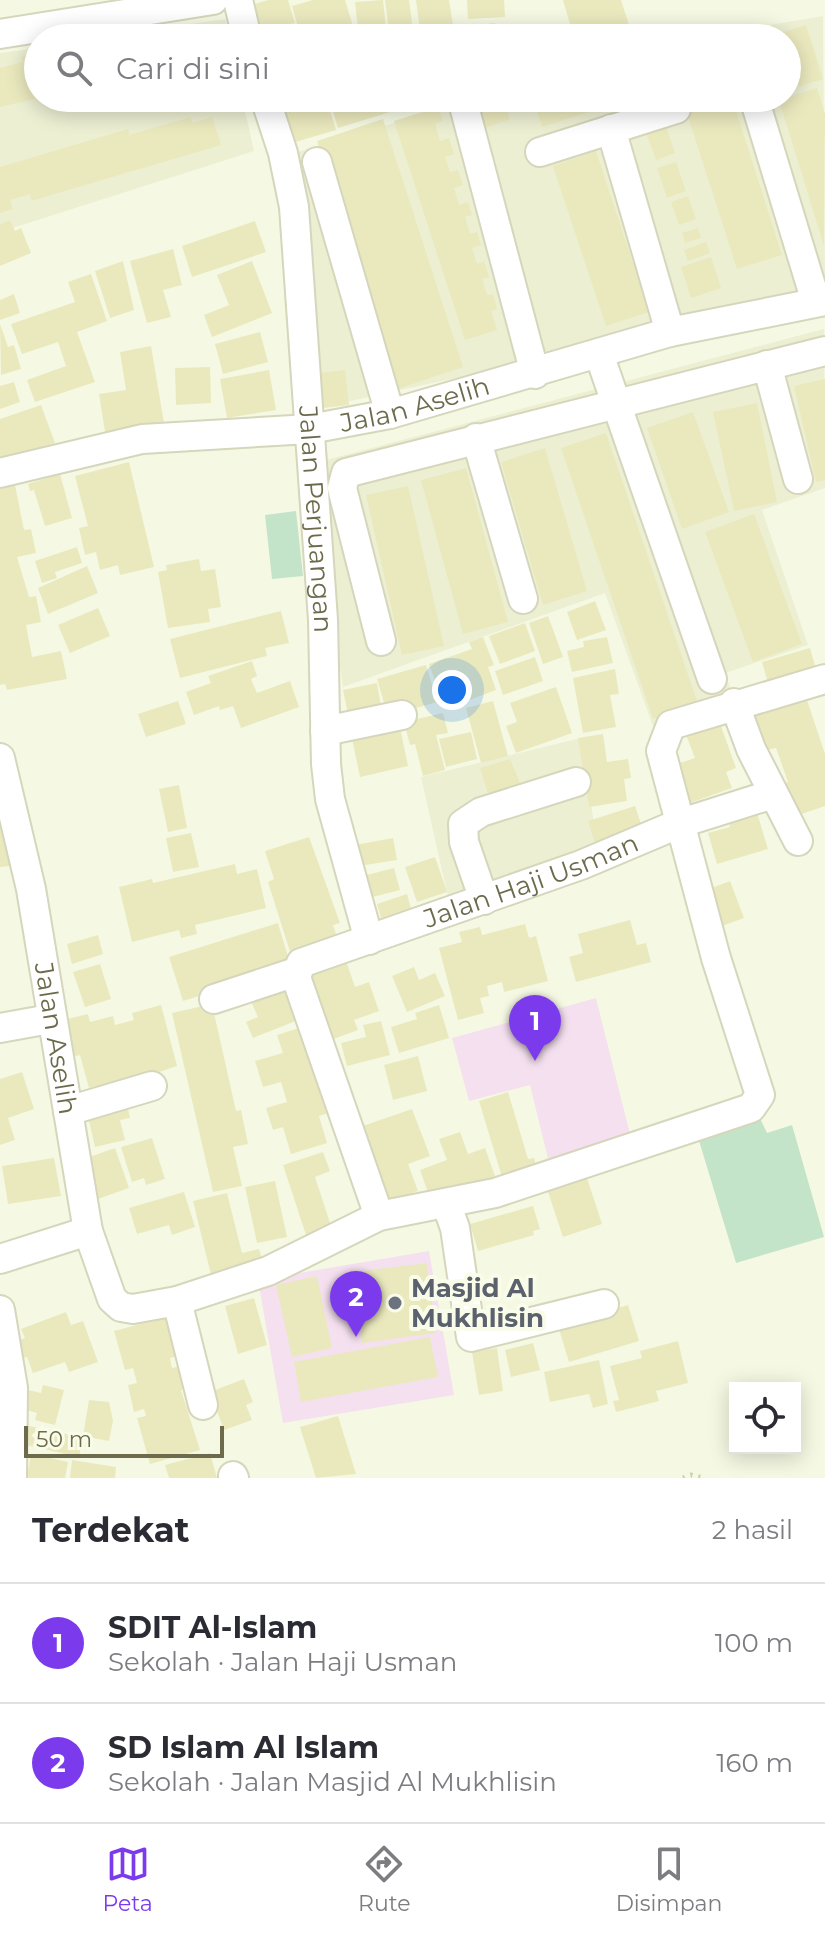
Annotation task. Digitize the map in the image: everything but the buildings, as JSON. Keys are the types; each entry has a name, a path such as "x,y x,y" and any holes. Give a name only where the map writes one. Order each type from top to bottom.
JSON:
{"street":[{"path":"63,24 213,0"},
{"path":"238,0 244,24"},
{"path":"0,34 24,30"},
{"name":"Jalan Perjuangan","path":"270,112 283,153 294,207 323,620 330,799 369,940"},
{"path":"466,112 535,374"},
{"path":"540,152 666,112"},
{"path":"759,112 821,302"},
{"path":"611,129 670,332"},
{"path":"317,162 390,414"},
{"name":"Jalan Aselih","path":"0,473 142,439 310,429 390,414 670,332 821,302"},
{"path":"381,641 342,488 346,473 825,351"},
{"path":"599,354 712,679"},
{"path":"767,365 798,479"},
{"path":"476,438 523,599"},
{"path":"203,1405 177,1301 268,1271 379,1216 495,1193 682,1133 751,1108 759,1100 678,824 661,751 671,725 825,679"},
{"path":"728,706 798,841"},
{"path":"325,731 402,715"},
{"name":"Jalan Aselih","path":"0,758 31,889 50,1019 88,1231 112,1299 121,1307 133,1309 177,1301"},
{"path":"484,900 464,842 463,824 481,812 576,782"},
{"name":"Jalan Haji Usman","path":"214,999 296,975 301,963 581,865 678,824 773,794"},
{"path":"296,975 379,1216"},
{"path":"0,1028 50,1019"},
{"path":"68,1111 152,1086"},
{"path":"446,1203 455,1228 471,1337 604,1304"},
{"path":"0,1259 88,1231"},
{"path":"0,1310 9,1348 7,1429 12,1478"}],"path":[{"path":"683,1478 691,1475 704,1478"}],"shaded area":[{"path":"823,16 825,287 615,336 479,373 332,405 310,375 298,152 430,112 801,112 801,24 776,24"},
{"path":"225,19 226,24 192,24"},
{"path":"24,50 24,112 245,112 254,151 0,232 0,53"},
{"path":"824,329 825,488 762,510 808,645 725,673 734,699 653,726 605,593 343,687 311,464"},
{"path":"296,511 303,576 272,579 265,515"},
{"path":"581,738 598,850 448,897 421,777"},
{"path":"596,998 633,1146 550,1167 530,1085 469,1101 452,1038"},
{"path":"759,1116 767,1133 792,1125 824,1237 736,1263 697,1134"},
{"path":"429,1251 454,1395 283,1423 258,1280"}],"place":[{"name":"SDIT Al-Islam","path":"535,1061"},
{"name":"Masjid Al Mukhlisin","path":"395,1303"},
{"name":"SD Islam Al Islam","path":"356,1337"}]}
